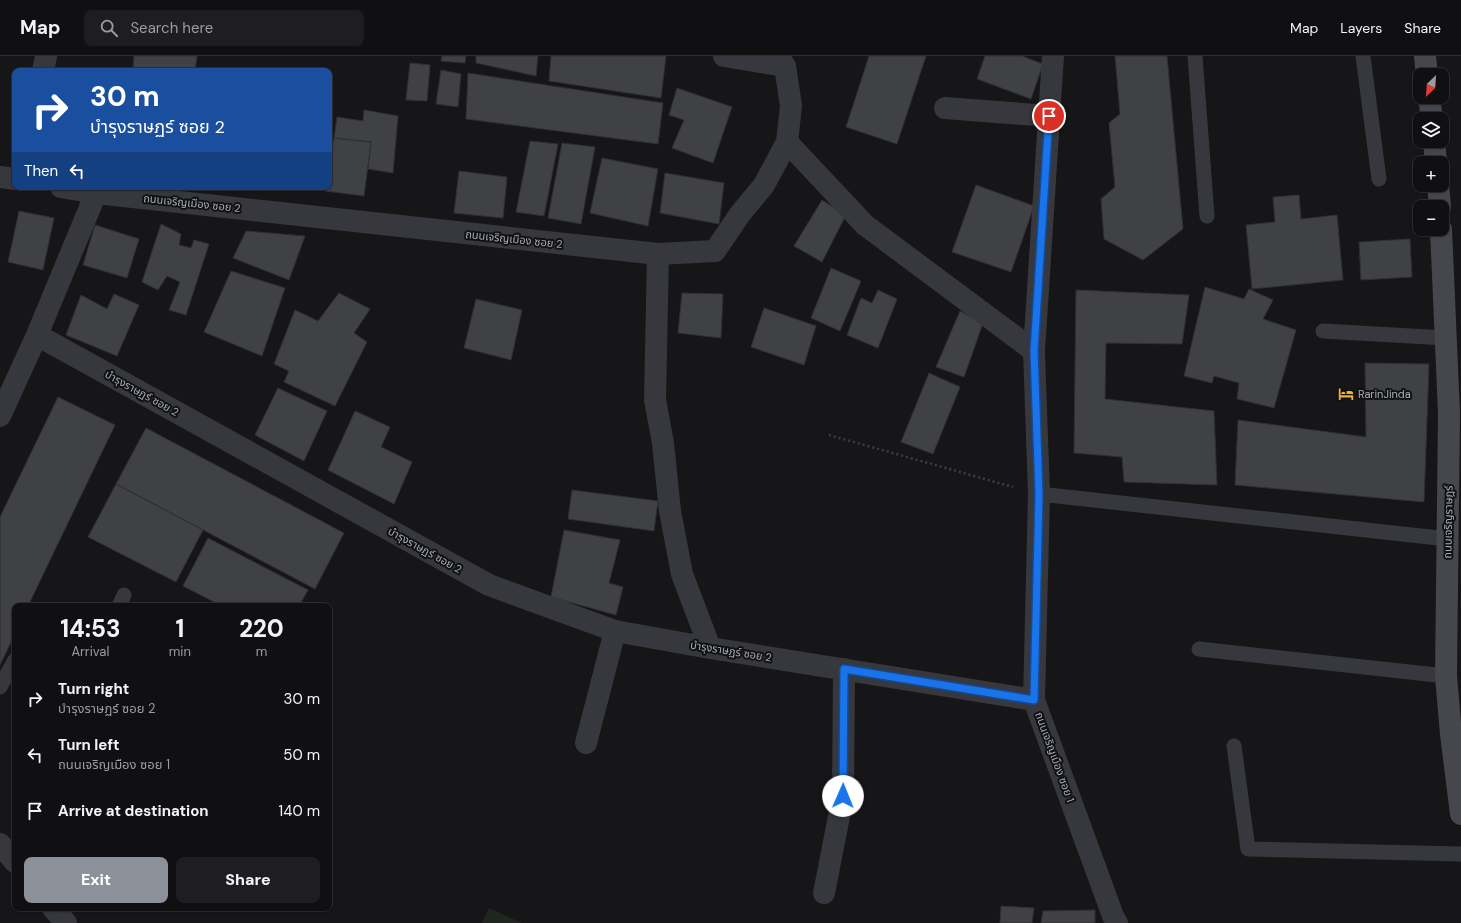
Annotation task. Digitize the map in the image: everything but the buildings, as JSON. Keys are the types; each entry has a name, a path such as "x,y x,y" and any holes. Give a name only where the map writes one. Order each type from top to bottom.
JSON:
{"main road":[{"path":"1425,56 1426,68"},
{"name":"ถนนเจริญราษฎร์","path":"1441,236 1449,413 1446,676 1451,734 1461,814"}],"street":[{"path":"44,68 46,56"},
{"path":"724,56 782,61"},
{"name":"ถนนเจริญเมือง ซอย 1","path":"1053,56 1034,351 1039,494 1034,700 1113,916 1117,923"},
{"name":"ถนนเจริญเมือง ซอย 2","path":"96,193 658,254 715,251 740,214 764,185 787,142 791,106 782,61"},
{"path":"946,108 1049,116"},
{"path":"787,142 866,225 1034,351"},
{"path":"0,177 12,179"},
{"path":"0,416 4,396 37,335 96,193 78,190"},
{"path":"658,254 655,400 663,443 670,512 682,574 710,648"},
{"name":"บำรุงราษฏร์ ซอย 2","path":"37,335 489,585 615,631 710,648 1034,700"},
{"path":"586,743 615,631"},
{"path":"824,893 843,796 844,669"},
{"path":"0,844 12,858"},
{"path":"56,911 66,923"}],"lane":[{"path":"1195,56 1208,216"},
{"path":"1363,56 1379,179"},
{"path":"1323,331 1446,338"},
{"path":"1039,494 1448,539"},
{"path":"1199,649 1446,676"},
{"path":"0,687 12,665"},
{"path":"1234,746 1248,849 1461,854"}],"path":[{"path":"829,435 1039,494"}],"shaded area":[{"path":"489,908 522,923 482,923"}],"place":[{"name":"RarinJinda","path":"1346,394"}],"route":[{"path":"843,796 844,669 1034,700 1039,494 1034,351 1049,116"}]}
